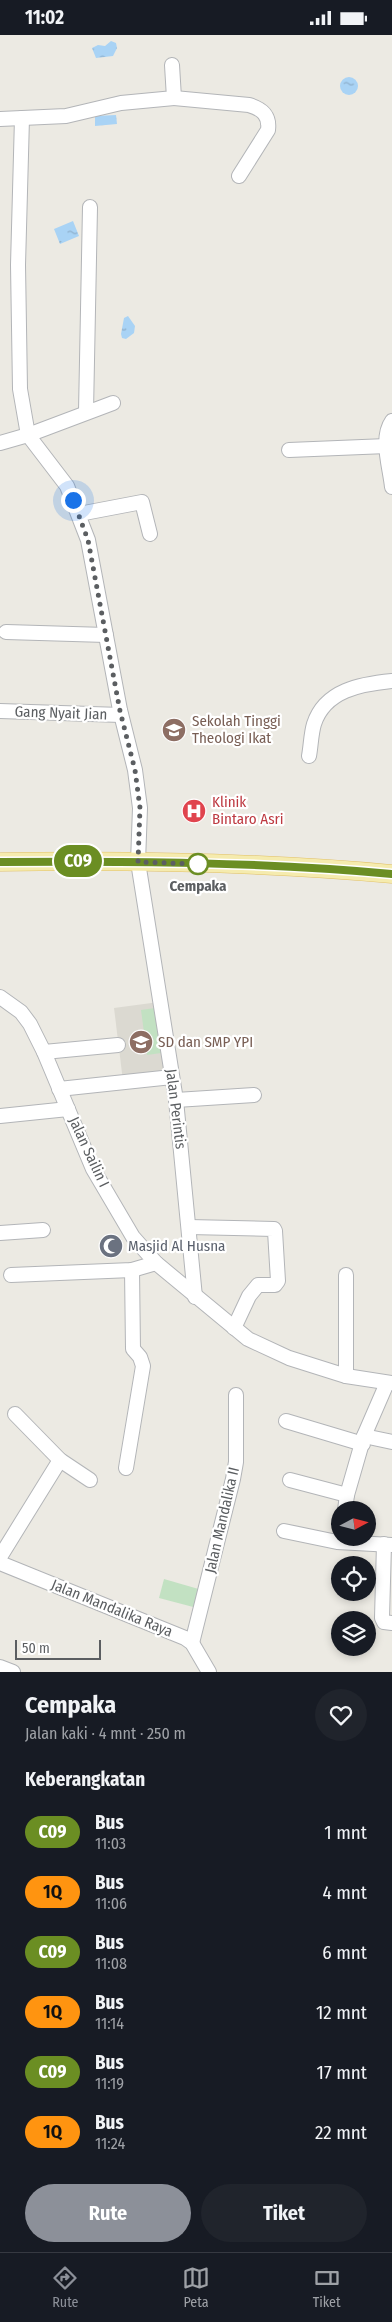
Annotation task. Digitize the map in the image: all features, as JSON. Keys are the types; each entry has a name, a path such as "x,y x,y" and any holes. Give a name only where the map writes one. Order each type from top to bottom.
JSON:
{"main road":[{"path":"0,862 138,862 279,866 392,874"}],"street":[{"path":"172,65 174,97"},
{"path":"0,119 66,116 121,103 174,97 249,105 259,109 266,115 269,121 268,130 238,176"},
{"path":"22,118 18,265 20,389 28,435"},
{"path":"86,412 90,207"},
{"path":"0,443 28,435 112,403"},
{"path":"392,421 387,428 387,446 392,487"},
{"name":"Jalan Perintis","path":"28,435 67,486 88,540 121,715 135,770 140,808 138,862 176,1100 196,1297"},
{"path":"289,450 387,446"},
{"path":"79,514 142,502 150,534"},
{"path":"6,632 106,635"},
{"path":"310,755 315,721 334,697 356,687 392,681"},
{"name":"Gang Nyait Jian","path":"0,711 121,715"},
{"name":"Jalan Sailin I","path":"0,997 21,1012 30,1024 44,1052 94,1169 133,1237 156,1263 248,1339 289,1358 346,1376 390,1383"},
{"path":"44,1052 118,1045"},
{"path":"59,1089 172,1077"},
{"path":"176,1100 254,1095"},
{"path":"0,1116 68,1109"},
{"path":"189,1227 274,1229 275,1231 278,1281 275,1285 258,1285 250,1295 234,1328"},
{"path":"0,1233 43,1230"},
{"path":"11,1275 132,1270 156,1263"},
{"path":"126,1468 143,1366 140,1357 133,1349 132,1270"},
{"path":"346,1275 346,1376"},
{"path":"346,1501 364,1440 390,1383"},
{"name":"Jalan Mandalika II","path":"192,1643 233,1479 236,1462 236,1395"},
{"path":"15,1414 60,1460 90,1480"},
{"path":"286,1421 364,1440 392,1442"},
{"path":"0,1557 60,1460"},
{"path":"290,1480 347,1495"},
{"path":"284,1531 331,1541"},
{"path":"388,1544 382,1618 384,1622 392,1623"},
{"name":"Jalan Mandalika Raya","path":"0,1563 166,1629 192,1643"},
{"path":"192,1643 208,1672"},
{"path":"0,1667 13,1672"}],"shaded area":[{"name":"SD dan SMP YPI","path":"159,1002 168,1076 123,1081 114,1008"}],"green space":[{"path":"155,1008 161,1053 147,1055 141,1010"},
{"path":"164,1579 202,1590 197,1608 159,1598"}],"water":[{"path":"111,41 116,43 117,48 113,56 96,58 92,48 98,45 105,46"},
{"path":"349,77 355,80 358,86 355,92 349,95 343,92 340,86 343,80"},
{"path":"116,115 117,124 95,126 95,116"},
{"path":"73,221 79,236 60,244 54,229"},
{"path":"128,316 135,326 134,333 126,339 122,338 121,334 124,318"}],"bus line":[{"name":"C09","path":"0,862 104,861 279,866 392,874"}],"place":[{"name":"Sekolah Tinggi Theologi Ikat","path":"174,730"},
{"name":"Klinik Bintaro Asri","path":"194,811"},
{"name":"Cempaka","path":"198,864"},
{"name":"SD dan SMP YPI","path":"141,1042"},
{"name":"Masjid Al Husna","path":"111,1246"}],"route":[{"path":"73,500 88,540 120,711 135,770 140,808 138,862 198,864"}]}
